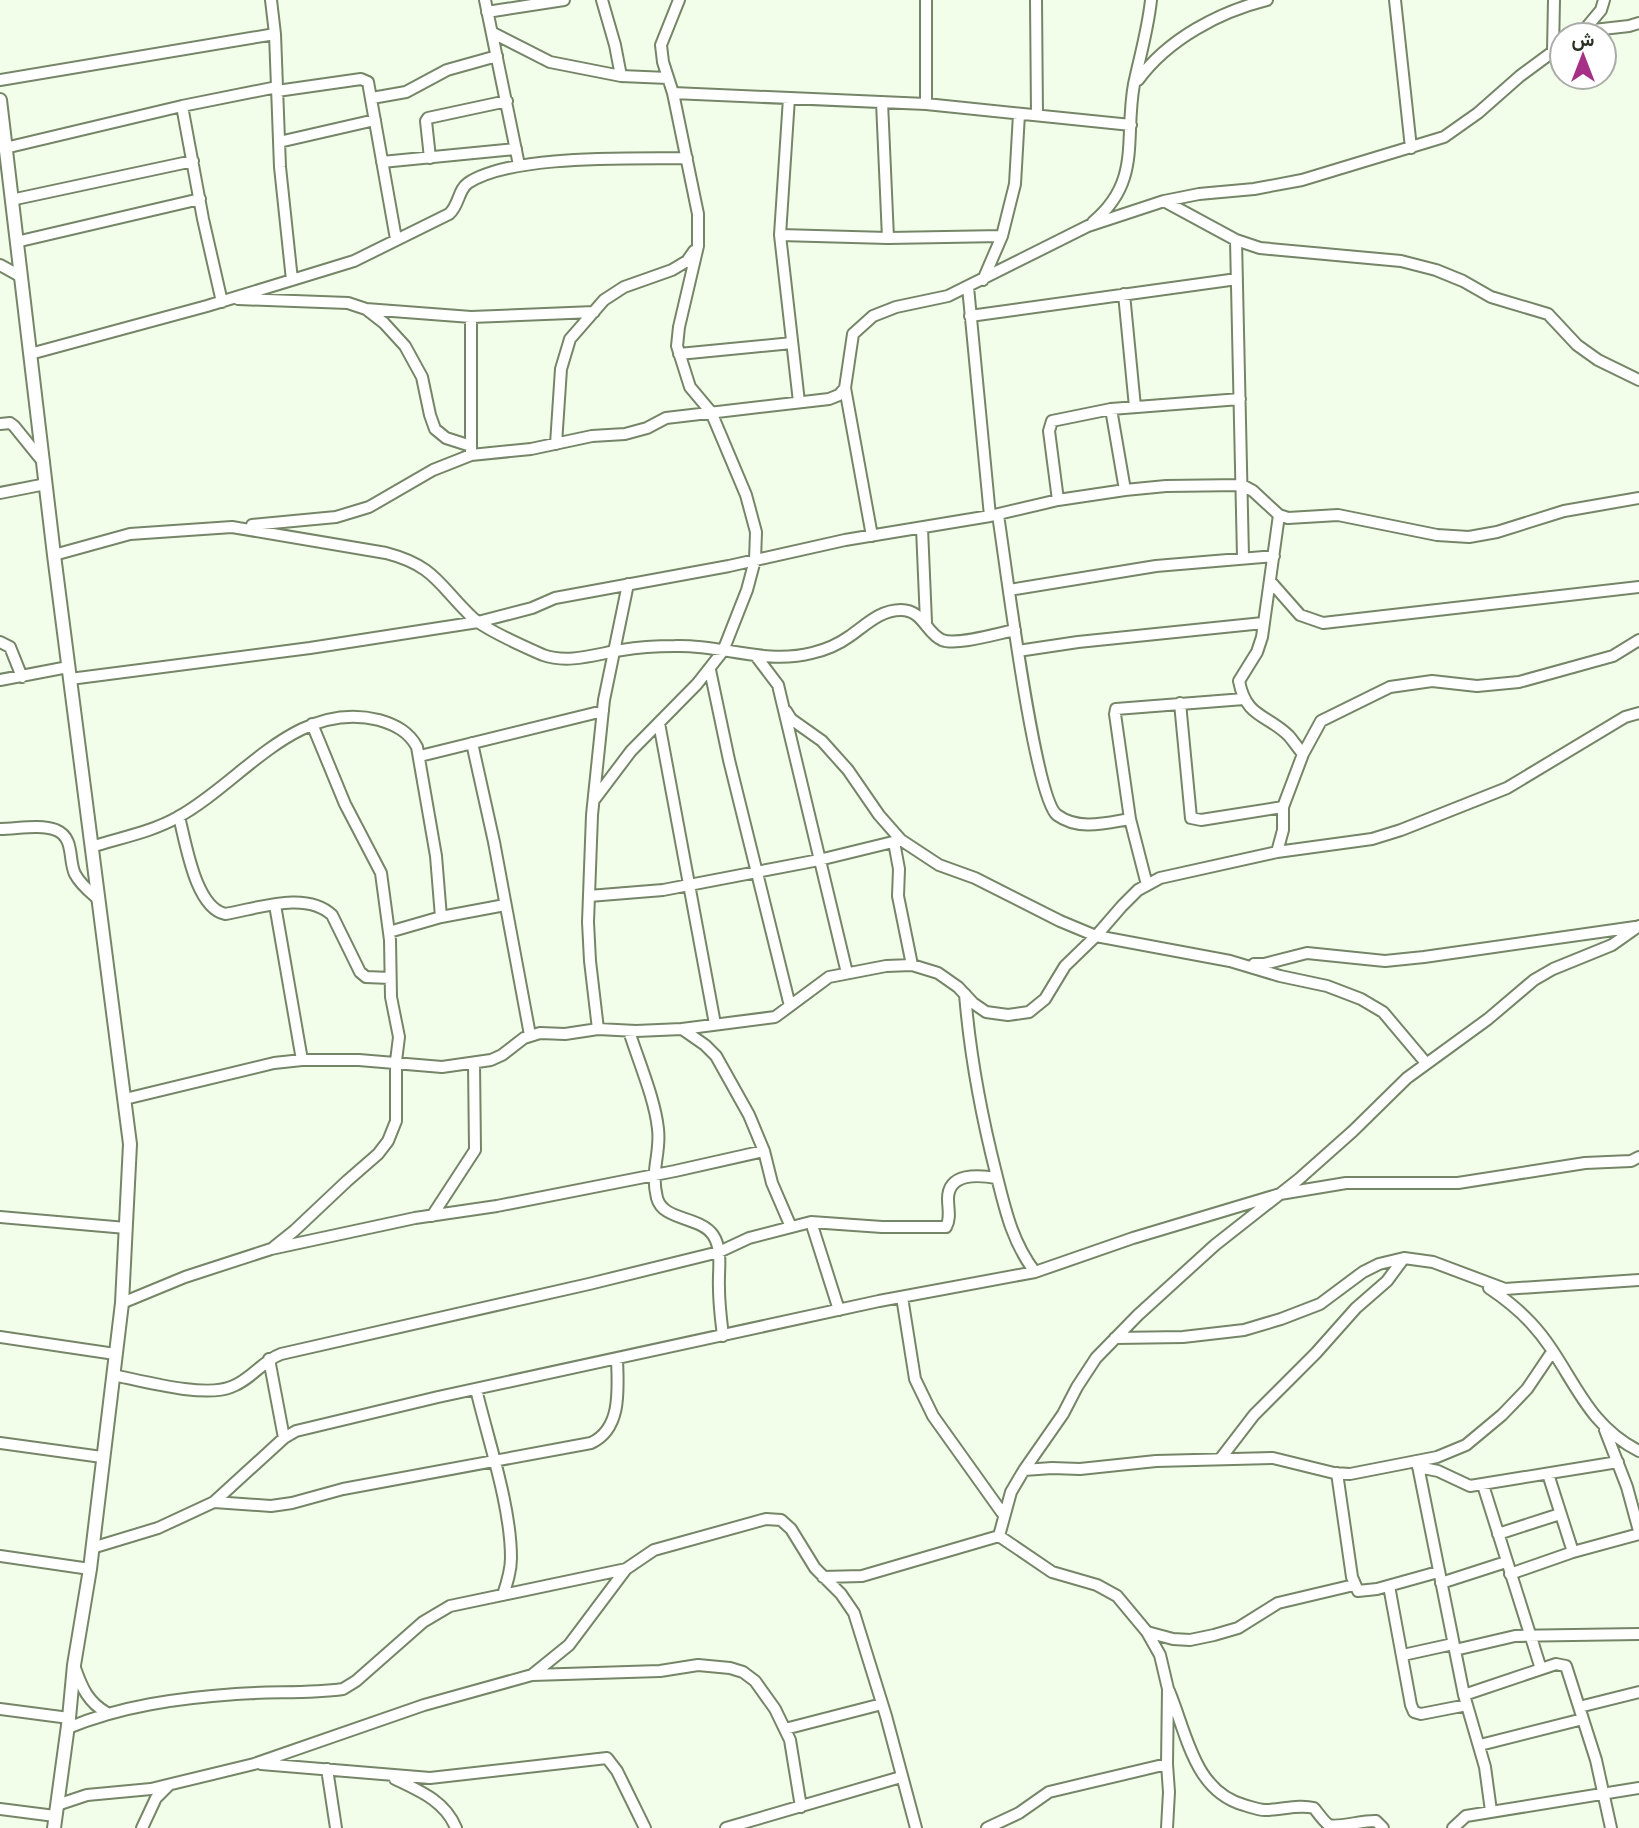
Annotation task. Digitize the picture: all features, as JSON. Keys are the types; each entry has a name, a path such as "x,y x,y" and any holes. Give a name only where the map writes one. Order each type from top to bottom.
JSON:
{"street":[{"path":"271,0 279,142 292,280"},
{"path":"519,165 486,6 564,0"},
{"path":"602,0 621,76"},
{"path":"594,800 631,751 710,670 723,652 747,590 755,560 756,532 746,495 711,412 690,387 679,354 679,327 698,246 698,214 673,93 663,62 662,45 679,0"},
{"path":"926,0 926,104"},
{"path":"1036,0 1037,116"},
{"path":"1088,226 1105,212 1124,183 1134,85 1148,29 1151,0"},
{"path":"1134,85 1148,66 1208,22 1244,3 1267,0"},
{"path":"1395,0 1411,148"},
{"path":"1553,0 1555,21"},
{"path":"1592,21 1601,10 1604,0"},
{"path":"1618,28 1639,23"},
{"path":"493,33 550,62 621,76 668,78"},
{"path":"0,80 275,34"},
{"path":"372,97 406,92 447,70 497,56"},
{"path":"872,536 845,388 853,334 873,316 896,307 948,296 1088,226 1164,201 1302,180 1444,137 1479,113 1548,56"},
{"path":"5,148 183,106 277,89 361,79 368,82 372,97 396,239"},
{"path":"673,93 926,104 1131,125"},
{"path":"789,98 780,235 799,402"},
{"path":"0,100 54,555 130,1144 122,1303 90,1569 74,1665 55,1816"},
{"path":"430,158 426,121 428,118 507,101"},
{"path":"882,102 888,238"},
{"path":"183,106 200,199 227,300"},
{"path":"983,280 1002,236 1015,184 1019,114"},
{"path":"279,142 375,120"},
{"path":"382,162 516,149"},
{"path":"30,354 227,300 354,261 455,209 468,183 496,170 519,165 614,159 687,158"},
{"path":"11,200 192,161"},
{"path":"16,242 200,199"},
{"path":"1164,201 1236,240 1260,248 1401,261 1436,270 1491,297 1548,314 1577,345 1598,360 1639,380"},
{"path":"780,235 888,238 1002,236"},
{"path":"1236,240 1243,557"},
{"path":"556,444 561,369 570,339 604,300 624,287 672,270 687,261 698,246"},
{"path":"0,265 20,276"},
{"path":"970,316 1237,279"},
{"path":"968,288 994,516 1009,590 1026,709 1044,787 1052,809 1077,824 1093,825 1130,819"},
{"path":"1124,294 1135,407"},
{"path":"227,300 348,303 366,309 471,317 593,312"},
{"path":"366,309 384,323 405,346 422,377 435,429 446,438 471,450 531,449 592,436 625,434 647,428 666,418 829,399 845,388"},
{"path":"471,317 471,450"},
{"path":"679,354 792,343"},
{"path":"1058,500 1049,425 1052,421 1111,409 1240,399"},
{"path":"1111,409 1125,490"},
{"path":"0,424 10,423 14,426 44,463"},
{"path":"54,555 130,534 296,523 336,517 369,507 471,450"},
{"path":"0,493 46,484"},
{"path":"0,680 310,648 478,622 532,608 555,598 872,536 994,516 1058,500 1125,490 1242,485 1253,491 1279,515 1288,518 1338,515 1437,535 1469,537 1564,511 1639,498"},
{"path":"1279,515 1262,637 1257,652 1240,681 1244,699 1254,713 1288,735 1303,754"},
{"path":"232,527 410,559 429,571 478,622 545,655 583,657 614,651 677,646 703,647 756,656 800,656 823,650 848,638 875,617 900,610 912,612 945,642 1015,630"},
{"path":"922,528 926,622"},
{"path":"1009,590 1156,566 1274,556"},
{"path":"1270,581 1300,615 1323,623 1639,587"},
{"path":"598,1029 590,961 589,896 594,800 603,711 628,584"},
{"path":"1018,651 1078,642 1263,623"},
{"path":"1277,852 1283,830 1283,807 1303,754 1321,720 1390,687 1432,681 1477,686 1518,682 1613,656 1639,640"},
{"path":"0,642 10,647 22,677"},
{"path":"756,656 778,685 786,711 847,973"},
{"path":"710,670 729,760 790,1006"},
{"path":"1147,885 1130,819 1116,709 1244,699"},
{"path":"1181,704 1191,818 1201,820 1283,807"},
{"path":"419,757 603,711"},
{"path":"786,711 791,719 822,741 848,770 897,841 939,865 975,878 1060,921 1097,936 1188,951 1327,986 1361,999 1383,1013 1426,1063"},
{"path":"125,1099 261,1065 302,1060 396,1061 442,1067 474,1063 502,1055 530,1035 540,1033 565,1034 598,1029 682,1029 775,1017 829,977 886,966 912,965 938,973 986,1012 1008,1015 1029,1013 1045,999 1065,965 1097,936 1122,906 1138,890 1160,878 1277,852 1372,839 1401,830 1507,788 1625,717 1639,713"},
{"path":"91,847 178,817 256,758 312,724 325,720 356,718 388,723 411,735 419,757 436,856 441,917"},
{"path":"659,723 715,1024"},
{"path":"271,1249 378,1154 388,1141 396,1121 398,1029 391,997 389,932 381,873 345,804 312,724"},
{"path":"472,743 530,1035"},
{"path":"178,817 197,882 214,910 225,914 299,903 324,908 332,915 360,972 366,977 390,978"},
{"path":"0,830 40,828 54,829 62,834 70,845 73,871 87,890 98,899"},
{"path":"589,896 663,890 819,860 897,841"},
{"path":"897,841 898,897 912,965"},
{"path":"275,905 302,1060"},
{"path":"389,932 441,917 505,905"},
{"path":"1240,964 1265,964 1307,953 1385,961 1638,926"},
{"path":"999,1536 1011,1492 1024,1470 1063,1414 1096,1358 1138,1315 1215,1245 1353,1131 1392,1091 1426,1063 1488,1019 1534,980 1612,944 1638,926"},
{"path":"965,994 975,1084 997,1178 1021,1255 1035,1272"},
{"path":"682,1029 716,1056 750,1115 764,1151 772,1183 791,1227"},
{"path":"629,1031 658,1129 653,1175 657,1200 661,1207 704,1226 715,1238 719,1252 723,1336"},
{"path":"432,1216 475,1150 474,1063"},
{"path":"122,1303 185,1277 271,1249 764,1151"},
{"path":"92,1548 158,1528 214,1502 284,1438 296,1431 839,1310 1035,1272 1111,1245 1280,1194 1346,1183 1458,1183 1639,1157"},
{"path":"113,1375 197,1390 230,1388 243,1381 269,1359 281,1354 719,1252 749,1238 811,1222 882,1227 946,1227 949,1221 948,1195 956,1181 972,1175 997,1178"},
{"path":"0,1217 126,1228"},
{"path":"811,1222 839,1310"},
{"path":"1115,1338 1183,1337 1244,1330 1320,1304 1363,1272 1379,1264 1404,1258 1433,1262 1505,1289 1639,1280"},
{"path":"1221,1458 1254,1415 1356,1308 1387,1281 1404,1258"},
{"path":"1478,1281 1499,1295 1532,1324 1604,1428 1618,1462 1639,1533 1510,1574"},
{"path":"902,1297 915,1379 933,1416 1003,1514"},
{"path":"0,1337 116,1354"},
{"path":"1024,1470 1080,1469 1221,1458 1273,1458 1337,1473 1417,1464 1466,1445 1502,1415 1527,1389 1552,1352"},
{"path":"269,1359 284,1438"},
{"path":"214,1502 281,1504 343,1489 591,1443 602,1438 612,1422 617,1398 617,1359"},
{"path":"476,1389 509,1530 511,1558 503,1594"},
{"path":"1604,1428 1624,1444 1639,1451"},
{"path":"0,1443 102,1457"},
{"path":"1417,1464 1464,1484 1483,1485 1618,1462"},
{"path":"1417,1464 1454,1647 1480,1745 1491,1811"},
{"path":"1337,1473 1354,1585 1358,1591 1506,1562"},
{"path":"1548,1474 1573,1552"},
{"path":"1483,1485 1541,1669"},
{"path":"1498,1534 1560,1514"},
{"path":"532,1675 569,1645 626,1569 654,1550 766,1518 781,1520 791,1529 823,1577 841,1594 854,1614 883,1704 916,1828"},
{"path":"823,1577 862,1576 999,1536"},
{"path":"999,1536 1052,1572 1097,1585 1117,1596 1147,1632 1160,1655 1168,1689 1192,1756 1208,1783 1222,1796 1263,1810 1303,1806 1314,1808 1327,1824 1334,1826 1368,1820 1376,1821 1382,1828"},
{"path":"0,1556 90,1569"},
{"path":"0,1709 68,1723 107,1713 236,1694 343,1689 356,1681 423,1622 450,1606 626,1569"},
{"path":"1147,1632 1172,1639 1190,1640 1214,1636 1238,1628 1278,1604 1354,1585"},
{"path":"1389,1586 1411,1705 1415,1712 1421,1714 1466,1700 1556,1664 1566,1666 1596,1760 1611,1828"},
{"path":"1403,1655 1529,1634 1639,1633"},
{"path":"74,1665 86,1695 95,1706 107,1713"},
{"path":"0,1810 55,1816 87,1796 150,1789 254,1764 424,1705 532,1675 660,1671 698,1665 730,1668 744,1672 755,1681 775,1709 790,1741 801,1807"},
{"path":"1167,1828 1170,1792 1167,1764 1168,1689"},
{"path":"1579,1707 1639,1692"},
{"path":"785,1729 883,1704"},
{"path":"1480,1745 1583,1719"},
{"path":"254,1764 430,1778 607,1758 617,1771 645,1828"},
{"path":"987,1828 1019,1813 1049,1792 1167,1764"},
{"path":"327,1769 336,1828"},
{"path":"387,1776 418,1790 444,1807 456,1828"},
{"path":"726,1828 901,1777"},
{"path":"142,1828 156,1798 169,1785"},
{"path":"1453,1828 1466,1816 1639,1788"}]}
